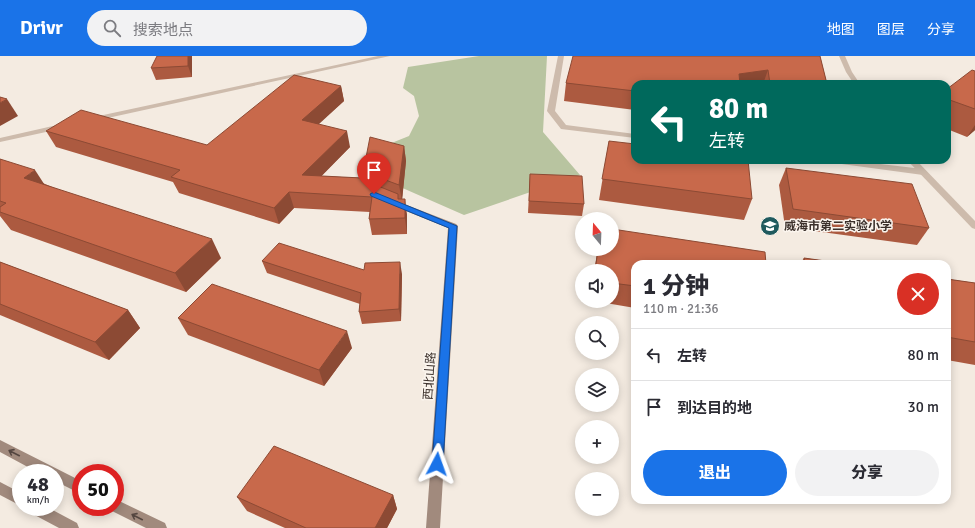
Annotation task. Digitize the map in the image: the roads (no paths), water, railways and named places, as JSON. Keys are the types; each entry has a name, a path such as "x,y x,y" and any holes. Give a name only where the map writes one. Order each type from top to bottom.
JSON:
{"main road":[{"name":"西北山路","path":"388,200 453,226 433,528"},
{"path":"0,446 35,464"},
{"path":"0,488 12,495"},
{"path":"124,510 160,528"},
{"path":"50,516 72,528"}],"street":[{"path":"88,120 387,56"},
{"path":"561,56 551,111 564,127 631,135"},
{"path":"842,56 854,80"},
{"path":"0,140 74,123"},
{"path":"859,164 923,172"},
{"path":"915,164 975,226"}],"place":[{"name":"威海市第二实验小学","path":"770,226"}]}
